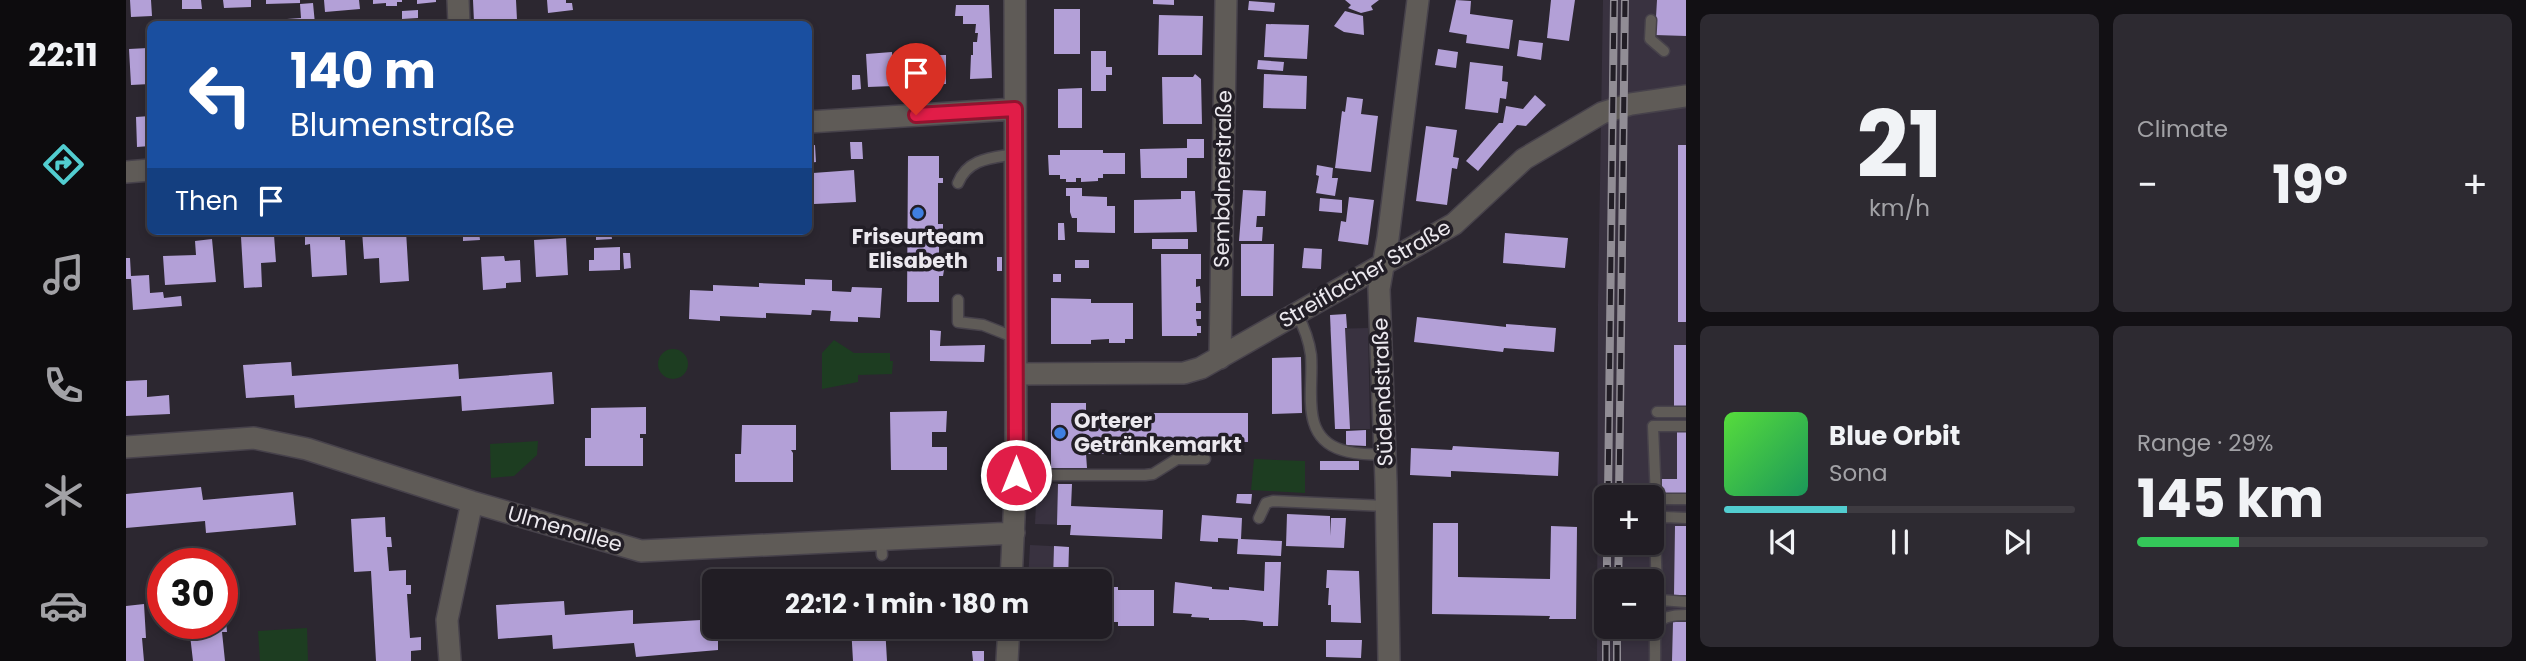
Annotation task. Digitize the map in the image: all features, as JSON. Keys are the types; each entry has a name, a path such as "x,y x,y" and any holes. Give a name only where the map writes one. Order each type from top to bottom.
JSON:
{"street":[{"path":"458,0 459,21"},
{"path":"1012,569 1016,475 1015,0"},
{"name":"Sembdnerstraße","path":"1220,358 1226,0"},
{"name":"Südendstraße","path":"1389,661 1387,506 1379,289 1385,262 1418,0"},
{"name":"Streiflacher Straße","path":"1016,374 1184,373 1201,368 1454,223 1524,159 1602,113 1631,104 1686,96"},
{"path":"812,122 1015,109"},
{"path":"126,172 147,170"},
{"name":"Ulmenallee","path":"126,447 254,438 307,449 472,502 641,551 882,548 1014,533"},
{"path":"450,661 447,620 472,502"},
{"path":"1007,661 1008,639"}],"lane":[{"path":"1651,20 1650,39 1664,51"},
{"path":"958,183 969,167 983,159 1015,154"},
{"path":"958,300 958,322 983,325 1016,338"},
{"path":"1297,314 1309,343 1311,418 1318,435 1341,450 1385,455"},
{"path":"1657,412 1686,412"},
{"path":"1686,426 1653,426 1656,499 1686,499"},
{"path":"1016,475 1145,475 1153,474 1177,459 1205,459"},
{"path":"1259,518 1266,503 1273,500 1387,506"},
{"path":"1686,518 1665,517 1658,520 1655,530 1657,593 1661,600 1686,602"},
{"path":"1655,661 1656,627 1660,619 1665,616 1686,615"}],"shaded area":[{"path":"1603,0 1686,0 1686,661 1597,661 1597,639 1664,639 1664,569 1597,569 1597,555 1664,555 1664,485 1597,485"},
{"path":"1368,328 1370,429 1335,429 1330,329"},
{"path":"1037,483 1072,484 1071,525 1035,524"},
{"path":"1030,545 1069,547 1068,569 1029,569"}],"green space":[{"path":"834,340 854,353 890,353 890,361 893,361 892,374 858,375 858,382 822,389 822,353"},
{"path":"673,349 679,350 687,358 687,370 679,378 673,379 667,378 659,370 658,364 659,358 667,350"},
{"path":"538,441 537,455 514,476 491,478 490,444"},
{"path":"1254,459 1305,461 1305,493 1251,490"},
{"path":"307,628 308,661 260,661 258,631"}],"building":[{"path":"130,0 151,0 152,16 131,17"},
{"path":"182,0 201,0 202,9 182,9"},
{"path":"223,0 251,0 251,7 224,8"},
{"path":"266,0 300,0 300,3 266,4"},
{"path":"324,0 359,0 360,9 325,12"},
{"path":"373,0 402,2 397,2 397,6 386,6 386,3 373,4"},
{"path":"417,0 436,0 436,2 417,4"},
{"path":"473,0 516,0 517,20 474,21"},
{"path":"547,0 566,0 566,3 572,3 573,10 548,13"},
{"path":"1153,0 1174,0 1174,5 1153,4"},
{"path":"1345,0 1379,0 1371,6 1373,10 1361,13 1348,8 1351,5"},
{"path":"1456,0 1471,1 1470,14 1513,20 1509,49 1466,43 1467,35 1449,32"},
{"path":"1551,0 1575,0 1569,41 1547,38"},
{"path":"1657,0 1686,0 1686,36 1655,35"},
{"path":"1249,1 1275,3 1274,12 1248,10"},
{"path":"313,3 315,21 287,21 301,18 300,4"},
{"path":"956,5 989,5 992,78 970,79 973,42 977,42 978,33 975,33 976,24 963,24 963,16 955,16"},
{"path":"1054,9 1080,9 1080,54 1054,54"},
{"path":"418,10 418,18 402,19 402,11"},
{"path":"1345,11 1363,16 1364,35 1344,32 1334,26"},
{"path":"1159,15 1203,16 1202,55 1158,55"},
{"path":"1266,24 1309,25 1307,59 1264,57"},
{"path":"1519,40 1543,43 1541,60 1517,56"},
{"path":"147,48 147,84 131,85 129,49"},
{"path":"1438,49 1458,52 1456,68 1435,65"},
{"path":"1091,51 1106,51 1106,67 1112,67 1112,75 1106,75 1106,91 1091,91"},
{"path":"892,52 894,86 868,87 866,54"},
{"path":"921,55 946,55 946,84 898,85 898,69 921,69"},
{"path":"1258,60 1284,62 1283,71 1257,69"},
{"path":"1470,62 1503,66 1502,81 1508,82 1506,99 1500,98 1498,113 1465,109"},
{"path":"1195,74 1201,79 1202,124 1163,124 1162,77 1193,77"},
{"path":"1264,74 1307,76 1306,109 1263,108"},
{"path":"852,75 860,75 861,89 852,90"},
{"path":"1082,88 1082,128 1058,128 1058,89"},
{"path":"1535,95 1546,105 1526,126 1517,125 1478,171 1466,161 1499,123 1503,123 1506,106 1523,109"},
{"path":"1347,97 1363,99 1361,114 1378,116 1371,172 1335,168 1342,111 1345,112"},
{"path":"147,116 147,146 137,147 136,117"},
{"path":"1426,126 1457,130 1453,157 1459,158 1457,169 1452,168 1447,205 1416,201"},
{"path":"1187,139 1204,139 1204,158 1187,158 1187,178 1141,178 1140,149 1187,148"},
{"path":"850,142 862,142 863,159 851,159"},
{"path":"812,145 815,145 816,162 812,162"},
{"path":"1678,145 1686,145 1686,322 1678,322"},
{"path":"1060,150 1125,153 1125,174 1103,174 1103,178 1098,178 1098,181 1081,182 1081,178 1076,178 1076,182 1066,182 1066,179 1060,179 1060,175 1049,175 1048,155 1060,155"},
{"path":"908,156 939,156 939,178 943,178 943,183 938,183 938,224 943,224 943,229 939,229 939,270 944,270 943,276 939,276 939,302 907,302"},
{"path":"1317,165 1333,168 1332,178 1338,178 1335,196 1316,193 1319,176 1316,175"},
{"path":"854,170 856,202 814,204 813,173"},
{"path":"1066,188 1082,188 1082,196 1107,197 1107,206 1115,206 1115,233 1077,232 1077,218 1072,218 1070,196 1066,196"},
{"path":"1243,190 1266,191 1265,216 1257,216 1256,227 1263,227 1262,241 1239,241"},
{"path":"1181,191 1195,191 1197,232 1134,233 1134,200 1181,199"},
{"path":"1349,197 1374,200 1368,245 1338,241 1341,221 1346,222"},
{"path":"1320,198 1342,200 1342,213 1319,211"},
{"path":"1058,223 1064,223 1065,240 1058,240"},
{"path":"1505,233 1568,238 1565,268 1503,263"},
{"path":"274,235 276,262 261,263 262,287 244,288 241,237"},
{"path":"305,235 340,235 340,240 345,240 347,275 312,277 310,244 305,245"},
{"path":"362,235 406,235 409,281 380,283 379,258 364,259"},
{"path":"463,235 479,235 480,240 463,241"},
{"path":"596,235 612,235 612,239 596,240"},
{"path":"566,238 568,275 536,277 534,240"},
{"path":"212,239 216,282 165,285 163,256 196,255 195,241"},
{"path":"1152,239 1188,239 1188,249 1152,249"},
{"path":"1241,244 1274,244 1273,296 1241,296"},
{"path":"620,247 620,270 589,271 589,260 594,260 594,248"},
{"path":"1304,248 1322,249 1321,269 1302,268"},
{"path":"623,253 630,253 631,268 624,269"},
{"path":"1161,254 1201,254 1201,279 1196,279 1196,287 1200,286 1201,303 1196,303 1196,311 1201,311 1201,319 1196,319 1197,326 1201,326 1201,333 1197,333 1197,336 1162,336"},
{"path":"504,256 505,261 520,260 521,282 506,283 506,288 483,290 481,257"},
{"path":"997,257 1002,257 1002,271 997,271"},
{"path":"126,258 130,258 131,276 149,275 150,293 163,292 164,298 181,296 182,306 133,310 131,279 126,279"},
{"path":"1075,260 1089,260 1089,268 1075,268"},
{"path":"1053,274 1061,274 1061,282 1053,282"},
{"path":"805,279 832,280 832,291 851,292 852,287 882,288 880,318 858,317 858,322 830,321 831,311 812,310 811,315 766,313 766,318 720,316 720,321 689,319 690,290 713,291 713,285 759,287 759,283 805,285"},
{"path":"1051,298 1091,299 1091,303 1133,303 1133,339 1125,339 1125,343 1109,343 1109,339 1091,340 1091,344 1051,344"},
{"path":"1346,314 1350,429 1335,429 1330,315"},
{"path":"1417,317 1506,327 1506,324 1556,328 1554,352 1504,348 1503,352 1414,342"},
{"path":"930,330 941,331 940,346 985,345 984,362 930,361"},
{"path":"1674,345 1686,345 1686,406 1674,406"},
{"path":"1301,357 1302,413 1272,414 1272,358"},
{"path":"291,362 292,376 458,364 459,379 552,372 554,404 462,411 461,396 295,408 294,395 246,398 243,365"},
{"path":"147,380 147,397 169,395 170,414 126,416 126,381"},
{"path":"1051,403 1086,403 1086,424 1149,424 1150,413 1248,413 1248,442 1149,442 1149,454 1086,454 1087,468 1051,468"},
{"path":"646,407 646,434 640,434 640,438 643,438 643,466 585,466 585,438 591,438 591,408"},
{"path":"947,411 946,432 932,432 932,447 947,447 947,470 891,470 890,412"},
{"path":"742,425 796,425 796,450 791,450 793,482 735,482 735,454 741,454"},
{"path":"1366,430 1366,446 1346,445 1346,431"},
{"path":"1677,430 1686,430 1686,493 1664,493 1662,479 1677,479"},
{"path":"1453,446 1559,452 1558,476 1451,471 1451,477 1410,475 1411,448 1452,450"},
{"path":"1320,461 1359,461 1359,470 1320,470"},
{"path":"1058,484 1072,484 1071,506 1163,510 1162,539 1070,535 1071,525 1057,525"},
{"path":"201,487 203,500 293,492 296,525 206,533 205,521 126,528 126,494"},
{"path":"1237,494 1252,494 1251,504 1236,503"},
{"path":"1287,514 1330,516 1330,536 1331,518 1346,518 1344,548 1286,546"},
{"path":"1202,515 1242,518 1241,539 1282,541 1281,556 1237,554 1238,539 1200,541"},
{"path":"385,517 386,537 391,537 392,547 387,547 389,571 406,570 406,585 411,585 411,594 407,594 410,638 421,637 421,650 411,651 411,661 376,661 371,571 354,572 351,519"},
{"path":"1433,523 1458,523 1458,577 1550,579 1551,526 1577,527 1576,619 1432,614"},
{"path":"1675,526 1686,526 1686,595 1674,595"},
{"path":"1054,546 1069,547 1068,569 1053,569"},
{"path":"1265,562 1281,562 1278,626 1263,626 1263,622 1244,620 1209,620 1191,617 1192,614 1173,613 1175,582 1212,589 1229,590 1229,587 1264,591"},
{"path":"1327,570 1359,571 1361,623 1331,622 1329,588 1326,588"},
{"path":"1112,587 1118,587 1118,590 1154,590 1154,626 1118,626 1118,622 1112,622"},
{"path":"564,601 565,615 633,610 633,624 701,620 702,606 702,639 718,639 718,650 636,657 634,643 553,649 552,635 498,639 496,605"},
{"path":"144,604 144,661 126,661 126,606"},
{"path":"1673,622 1686,622 1686,661 1672,661"},
{"path":"190,639 223,639 225,661 193,661"},
{"path":"852,639 886,639 887,661 853,661"},
{"path":"1326,640 1362,640 1361,658 1326,657"},
{"path":"972,651 984,651 984,661 973,661"}],"railway":[{"path":"1608,485 1614,0"},
{"path":"1619,485 1625,0"},
{"path":"1607,555 1607,569"},
{"path":"1618,569 1619,555"},
{"path":"1606,639 1606,661"},
{"path":"1617,639 1617,661"}],"place":[{"name":"Friseurteam Elisabeth","path":"918,213"},
{"name":"Orterer Getränkemarkt","path":"1060,433"}],"route":[{"path":"916,115 1015,109 1016,475"}]}
